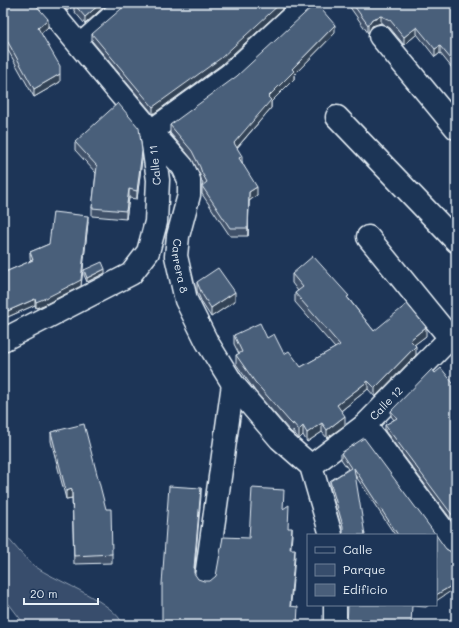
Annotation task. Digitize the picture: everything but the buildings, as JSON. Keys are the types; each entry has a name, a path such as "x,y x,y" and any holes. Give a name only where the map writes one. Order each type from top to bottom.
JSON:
{"street":[{"name":"Carrera 8","path":"44,3 151,131 183,166 189,180 189,195 178,236 176,256 186,300 207,342 233,384 280,439 311,466"},
{"name":"Calle 11","path":"3,340 131,274 148,252 156,222 158,180 151,131 229,75 307,3"},
{"path":"380,36 456,128"},
{"path":"337,117 456,241"},
{"path":"368,237 453,336"},
{"name":"Calle 12","path":"311,466 364,425 453,336"},
{"path":"206,577 233,384"},
{"path":"364,425 456,547"},
{"path":"311,466 331,534"},
{"path":"335,606 335,625"}],"lane":[{"path":"77,43 122,3"}],"green space":[{"path":"3,535 6,536 35,566 99,601 118,617 123,625 25,625 3,596"}]}
